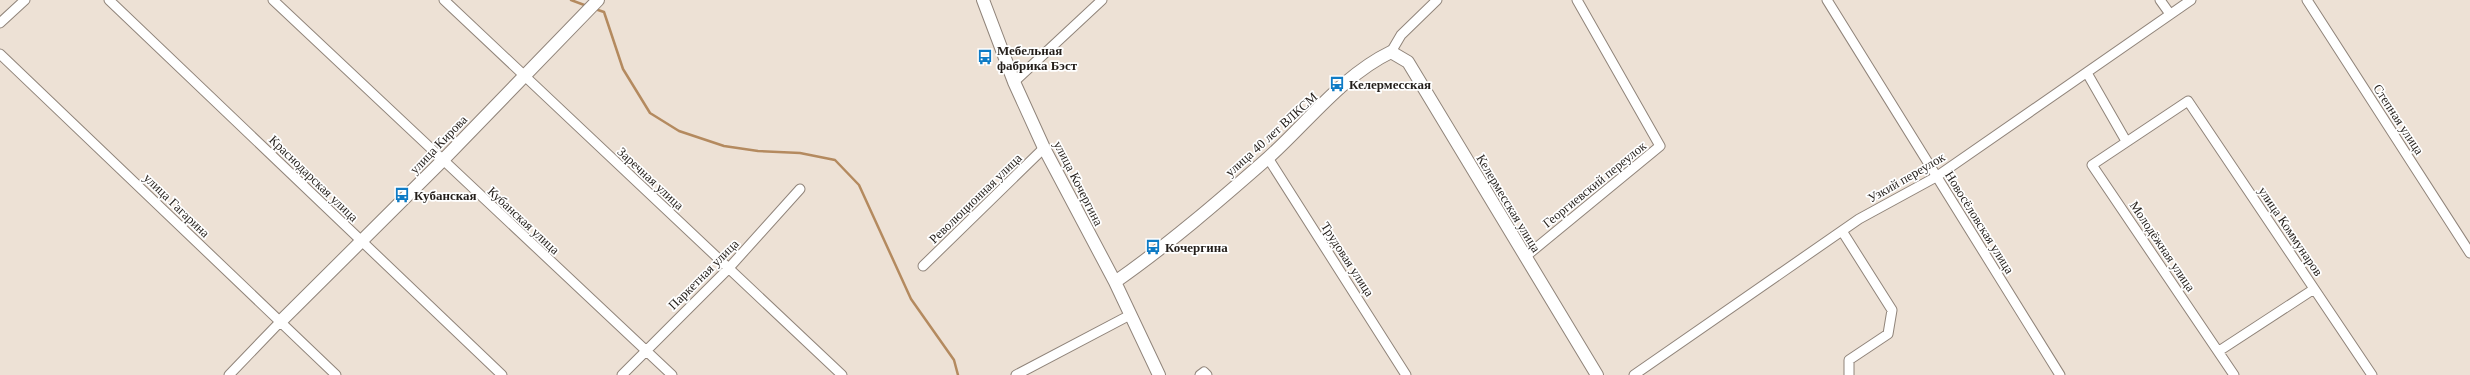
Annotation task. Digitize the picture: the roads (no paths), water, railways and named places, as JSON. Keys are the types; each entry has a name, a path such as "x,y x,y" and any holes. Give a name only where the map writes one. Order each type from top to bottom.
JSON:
{"street":[{"path":"0,23 25,0"},
{"name":"Краснодарская улица","path":"109,0 502,375"},
{"name":"Кубанская улица","path":"273,0 442,161 672,375"},
{"name":"Заречная улица","path":"444,0 842,375"},
{"name":"улица Кирова","path":"229,375 280,322 442,161 598,0"},
{"name":"улица Кочергина","path":"983,0 1014,82 1044,148 1115,282 1159,375"},
{"path":"1014,82 1102,0"},
{"path":"1391,52 1401,35 1437,0"},
{"name":"Георгиевский переулок","path":"1525,257 1660,146 1577,0"},
{"name":"Новосёловская улица","path":"1827,0 2060,375"},
{"path":"2160,0 2170,14"},
{"name":"Узкий переулок","path":"1634,375 1859,219 1936,177 2191,0"},
{"name":"Степная улица","path":"2307,0 2470,253"},
{"name":"улица 40 лет ВЛКСМ","path":"1115,282 1139,265 1268,158 1366,65 1391,52"},
{"name":"Келермесская улица","path":"1391,52 1408,62 1597,375"},
{"name":"улица Гагарина","path":"0,54 336,375"},
{"path":"2087,73 2126,141"},
{"name":"Молодёжная улица","path":"2188,101 2092,165 2234,375"},
{"name":"улица Коммунаров","path":"2188,101 2372,375"},
{"name":"Революционная улица","path":"923,266 1044,148"},
{"name":"Трудовая улица","path":"1268,158 1406,375"},
{"name":"Паркетная улица","path":"622,375 645,350 728,269 800,188"},
{"path":"1842,231 1892,310 1888,334 1849,360 1849,375"},
{"path":"2219,351 2314,289"},
{"path":"1016,375 1130,315"},
{"path":"1200,375 1204,372 1207,375"}],"waterway":[{"path":"571,0 587,6"},
{"path":"595,9 604,12 623,69 650,113 679,131 724,146 758,151 800,153 835,160 859,185 911,299 954,360 958,375"}],"place":[{"name":"Мебельная фабрика Бэст","path":"985,57"},
{"name":"Келермесская","path":"1337,84"},
{"name":"Кубанская","path":"402,195"},
{"name":"Кочергина","path":"1153,247"}]}
